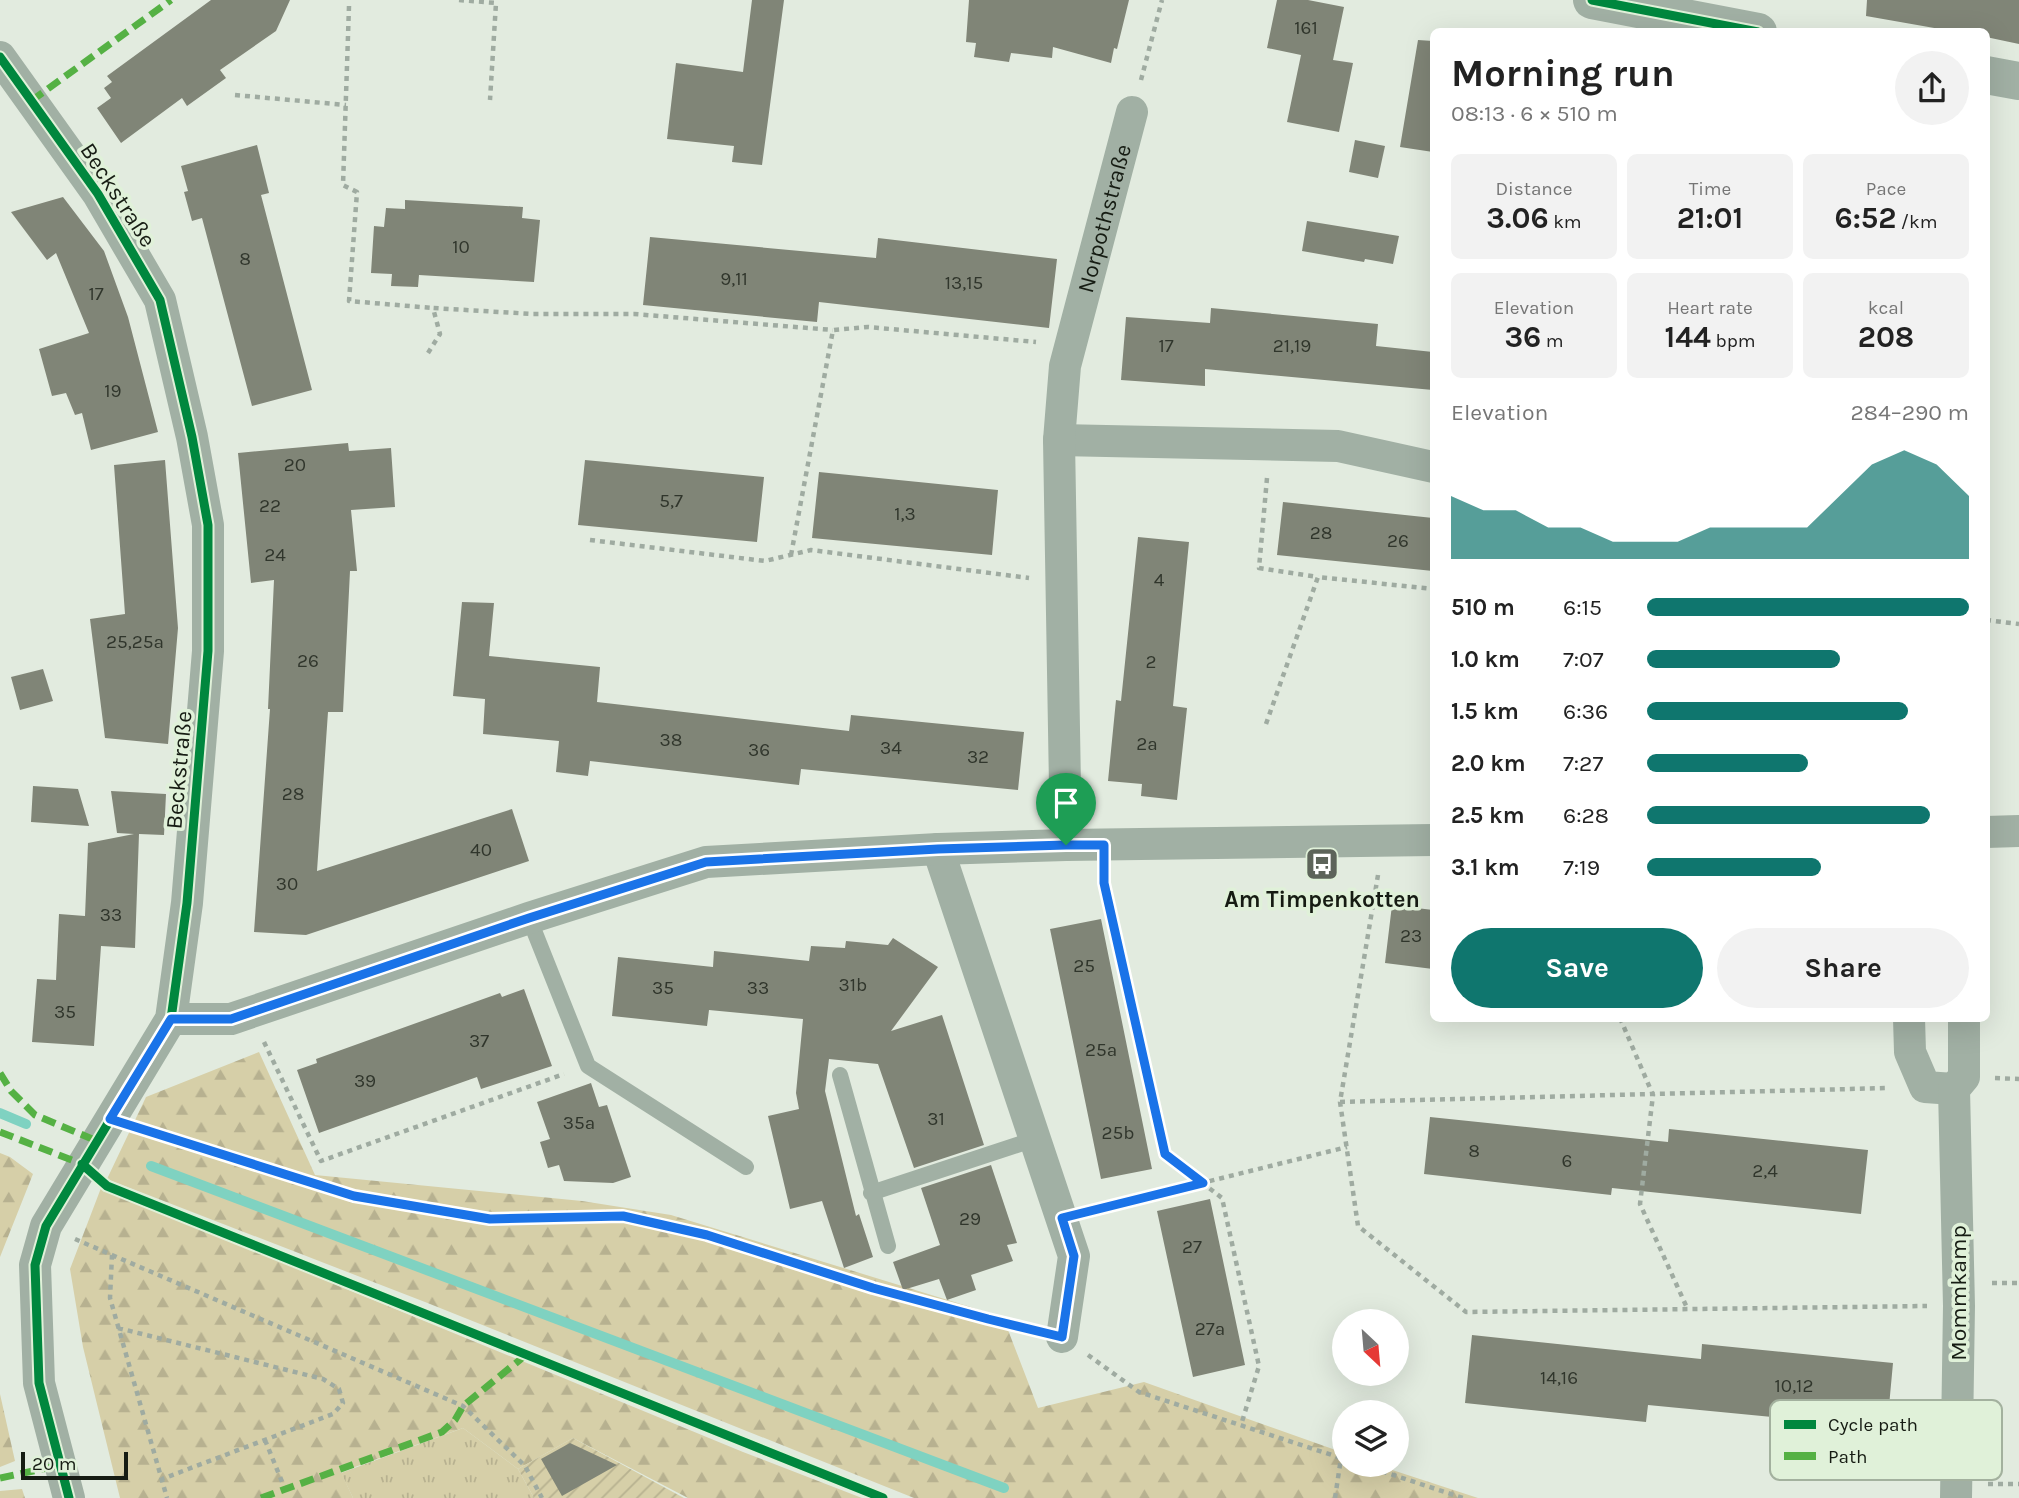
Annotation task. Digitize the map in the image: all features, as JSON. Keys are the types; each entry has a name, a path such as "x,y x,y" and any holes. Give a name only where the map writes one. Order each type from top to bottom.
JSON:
{"street":[{"path":"1592,0 1737,28"},
{"name":"Beckstraße","path":"0,57 98,194 160,300 192,437 208,525 208,651 187,903 171,1019 46,1226 35,1265 39,1383 69,1498"},
{"path":"1990,76 2019,81"},
{"name":"Norpothstraße","path":"1066,845 1059,440 1065,366 1132,112"},
{"path":"1059,440 1338,446 1430,466"},
{"path":"1990,832 2019,831"},
{"path":"171,1019 231,1019 529,918 706,862 1066,845 1430,840"},
{"path":"938,849 1074,1256 1062,1337"},
{"name":"Mommkamp","path":"1909,1022 1910,1052 1940,1088 1959,1306 1958,1400"},
{"name":"Mommkamp","path":"1940,1088 1965,1077 1964,1022"},
{"name":"Mommkamp","path":"1956,1480 1956,1498"}],"lane":[{"path":"529,918 588,1066 746,1167"},
{"path":"840,1075 888,1246"},
{"path":"871,1193 1035,1139"}],"path":[{"path":"459,0 496,3 490,100"},
{"path":"1132,112 1163,0"},
{"path":"349,6 343,185 358,192 349,301 533,314 634,313 832,330 868,327 1071,345"},
{"path":"235,95 346,105"},
{"path":"428,353 440,334 433,308"},
{"path":"791,555 832,330"},
{"path":"1270,444 1259,568 1430,589"},
{"path":"590,540 765,561 811,550 1061,582"},
{"path":"1266,724 1318,577"},
{"path":"1990,620 2019,624"},
{"path":"1384,840 1340,1102 1358,1226 1466,1311 1959,1306"},
{"path":"1104,845 1104,883 1165,1154 1222,1198 1259,1366 1241,1425"},
{"path":"250,1013 321,1161 588,1066"},
{"path":"1622,1022 1653,1095 1640,1204 1688,1310"},
{"path":"1340,1102 1940,1088"},
{"path":"110,1119 354,1196 490,1219 623,1216 707,1235 873,1288 1062,1337 1139,1392 1332,1454"},
{"path":"1062,1218 1347,1147"},
{"path":"46,1226 463,1406 525,1465 542,1498"},
{"path":"111,1255 110,1298 167,1498"},
{"path":"118,1328 323,1379 339,1389 343,1403 333,1414 162,1479"},
{"path":"265,1440 285,1489"},
{"path":"1335,1498 1339,1477"},
{"path":"1399,1477 1463,1498"}],"green space":[{"path":"259,1052 315,1175 582,1201 671,1215 1003,1317 1038,1408 1144,1382 1332,1449 1332,1477 1409,1475 1478,1498 914,1498 425,1302 107,1179 146,1097"},
{"path":"0,1153 33,1174 0,1257"},
{"path":"101,1188 743,1452 862,1498 688,1498 573,1438 518,1469 463,1428 341,1472 353,1498 120,1498 83,1347 70,1269"},
{"path":"0,1394 15,1461 0,1467"},
{"path":"463,1428 518,1469 534,1498 353,1498 341,1473"},
{"path":"573,1438 684,1498 534,1498 518,1469"},
{"path":"22,1489 25,1498 0,1498 0,1491"}],"building":[{"path":"211,0 290,0 276,31 220,70 226,78 187,106 182,98 121,143 97,108 111,98 104,88 112,82 107,76"},
{"path":"752,0 784,0 762,165 732,162 734,146 667,139 676,63 743,72"},
{"path":"969,0 1129,0 1111,63 1053,47 1052,58 1011,53 1009,62 974,57 976,43 966,42"},
{"path":"1277,0 1308,0 1344,7 1333,60 1353,63 1339,132 1287,122 1301,55 1267,48"},
{"path":"1867,0 2019,0 2019,44 1990,38 1990,28 1934,28 1866,16"},
{"path":"1418,40 1430,41 1430,152 1400,147"},
{"path":"1355,140 1385,146 1378,178 1349,172"},
{"path":"257,145 269,193 261,195 312,390 252,406 202,218 192,221 184,192 188,191 181,166"},
{"path":"63,197 104,251 128,317 158,432 91,450 82,413 75,415 66,393 52,396 39,349 89,333 56,253 47,260 11,212"},
{"path":"405,200 523,207 522,218 540,220 534,282 419,275 418,287 391,286 392,274 371,273 374,226 384,227 386,208 405,209"},
{"path":"1307,221 1399,236 1393,264 1365,259 1364,262 1302,251"},
{"path":"650,237 876,258 878,238 1057,259 1049,328 819,302 817,322 643,305"},
{"path":"1211,308 1378,324 1376,346 1430,352 1430,390 1205,369 1205,386 1121,380 1126,317 1210,323"},
{"path":"348,443 349,451 391,448 395,507 351,510 357,571 350,571 343,712 328,712 317,871 512,809 529,861 306,935 254,932 270,709 274,580 251,583 238,453"},
{"path":"165,460 178,628 168,744 105,738 90,619 125,614 114,465"},
{"path":"585,460 764,477 757,542 578,525"},
{"path":"819,472 998,490 992,555 812,538"},
{"path":"1283,502 1430,518 1430,571 1277,555"},
{"path":"1138,537 1189,542 1173,706 1187,708 1177,800 1141,796 1142,784 1108,781 1116,700 1121,701"},
{"path":"462,602 494,603 489,656 600,667 597,702 849,731 851,715 1024,732 1018,790 801,769 799,785 590,761 588,776 556,772 559,741 483,734 485,699 453,696"},
{"path":"43,669 53,701 20,710 11,677"},
{"path":"33,786 78,789 89,826 31,822"},
{"path":"111,791 166,794 164,835 139,834 135,948 101,946 94,1046 32,1042 37,979 56,980 59,914 85,916 88,843 134,834 117,833"},
{"path":"1392,905 1430,910 1430,969 1385,963"},
{"path":"1101,919 1152,1169 1101,1179 1050,929"},
{"path":"893,938 938,967 891,1031 942,1015 984,1145 914,1168 878,1064 829,1059 825,1091 856,1216 859,1214 873,1257 844,1268 822,1201 790,1209 768,1116 799,1109 796,1093 803,1019 709,1010 707,1026 612,1016 618,957 713,967 714,951 809,961 811,946 845,948 846,941 888,945"},
{"path":"524,989 552,1066 481,1089 477,1077 319,1133 297,1070 317,1063 316,1059 500,993 502,997"},
{"path":"591,1083 599,1107 607,1105 631,1177 613,1183 564,1181 559,1165 548,1168 540,1142 550,1139 537,1102"},
{"path":"1430,1117 1668,1142 1669,1129 1868,1150 1861,1214 1612,1188 1611,1195 1424,1174"},
{"path":"991,1165 1017,1243 1007,1245 1013,1261 971,1275 976,1290 947,1300 939,1279 903,1290 893,1262 940,1245 921,1188"},
{"path":"1210,1199 1245,1365 1193,1377 1157,1211"},
{"path":"1472,1335 1701,1359 1702,1344 1893,1363 1890,1400 1770,1400 1770,1417 1648,1405 1646,1422 1465,1403"},
{"path":"570,1443 617,1465 562,1496 541,1459"}],"waterway":[{"path":"0,1113 26,1124"},
{"path":"151,1166 1004,1488"}],"marked path":[{"path":"31,101 171,0"},
{"path":"0,1073 11,1091 35,1115 97,1141"},
{"path":"0,1132 87,1168"},
{"path":"261,1498 442,1432 455,1420 463,1406 527,1354"},
{"path":"0,1478 61,1465"}],"cycle path":[{"path":"1592,0 1737,28"},
{"path":"0,57 98,194 160,300 192,437 208,525 208,651 187,903 171,1019 46,1226 35,1265 39,1383 69,1498"},
{"path":"82,1164 107,1186 883,1498"}],"place":[{"name":"Am Timpenkotten","path":"1322,864"}],"route":[{"path":"1066,845 1104,845 1104,883 1165,1154 1203,1183 1062,1218 1074,1256 1062,1337 873,1288 707,1235 623,1216 490,1219 354,1196 110,1119 171,1019 231,1019 529,918 706,862 1066,845"}]}
